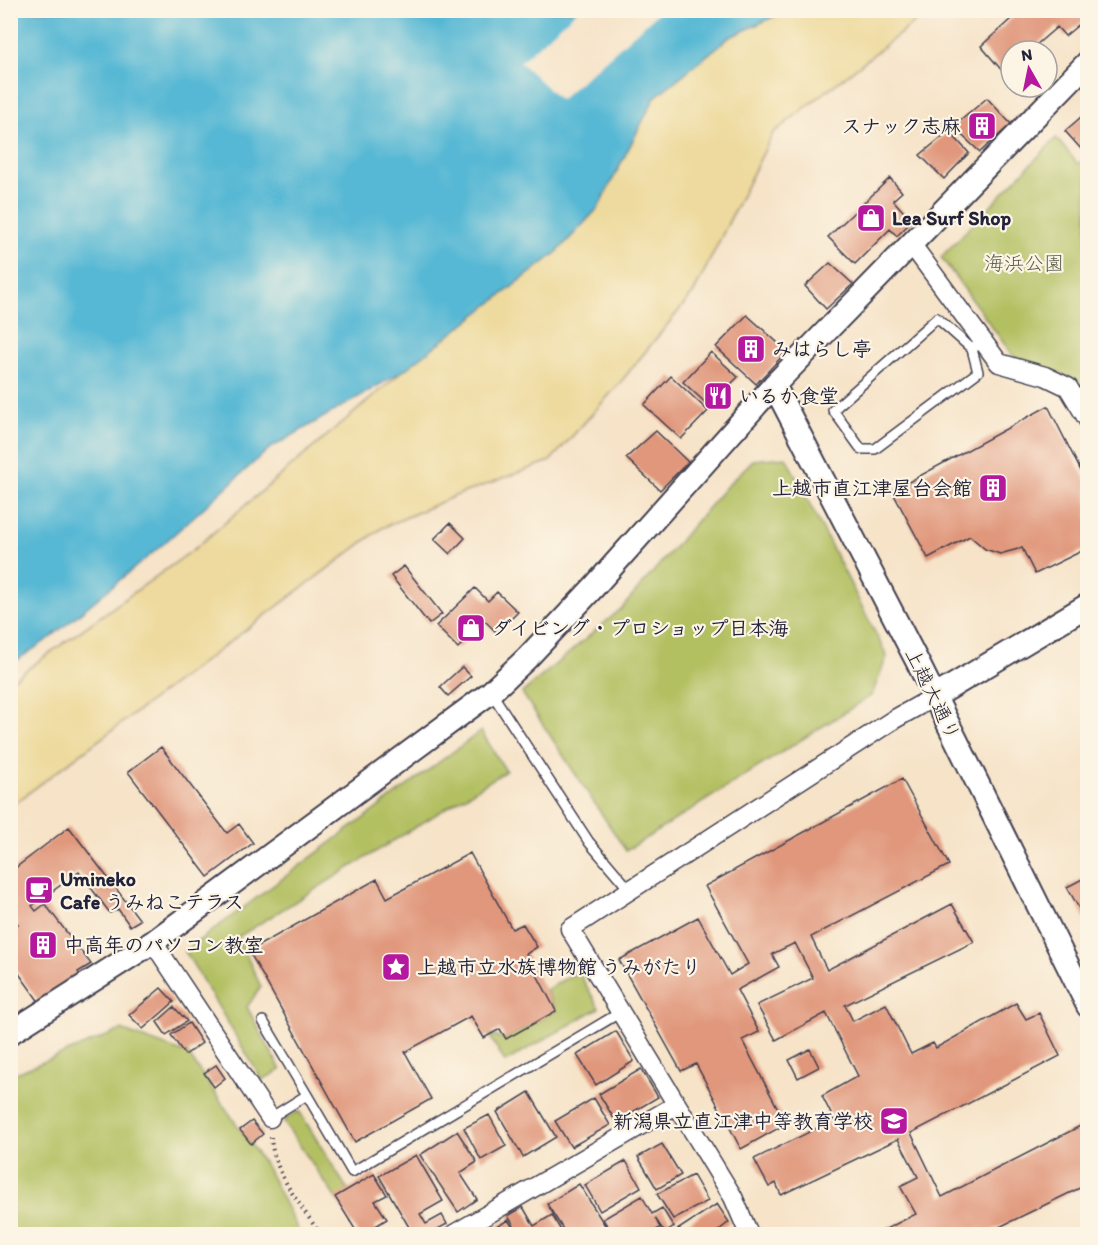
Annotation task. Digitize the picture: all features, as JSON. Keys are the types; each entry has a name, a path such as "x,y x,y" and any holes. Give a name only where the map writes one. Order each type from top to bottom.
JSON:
{"street":[{"path":"10,1034 153,942 491,692 593,588 774,385 1088,62"},
{"path":"912,245 975,343 999,363 1045,376 1068,387 1088,420"},
{"name":"上越大通り","path":"774,385 934,697 1088,1006"},
{"path":"749,1234 733,1197 570,929 893,720 1088,605"},
{"path":"153,942 270,1118"},
{"path":"454,1234 676,1105"}],"lane":[{"path":"937,318 975,343 978,372 875,449 861,449 833,410 937,318"},
{"path":"491,692 589,842 629,889"},
{"path":"262,1021 352,1172 621,1012"},
{"path":"270,1118 307,1095"}],"path":[{"path":"270,1118 272,1148 284,1178 320,1234"}],"green space":[{"name":"海浜公園","path":"1056,138 1078,164 1087,156 1087,407 1067,376 1013,356 941,257"},
{"path":"786,457 887,656 872,695 626,851 522,693 622,608 725,488 753,460"},
{"path":"481,731 506,771 238,937 261,987 247,1007 281,1070 262,1080 185,951"},
{"path":"578,971 599,1008 505,1062 489,1035 506,1039 556,1011 546,990"},
{"path":"121,1030 188,1054 267,1168 298,1230 293,1234 11,1234 11,1075"},
{"path":"299,1111 354,1200 343,1209 283,1121"}],"sand":[{"path":"786,11 929,11 773,133 694,292 619,384 550,461 455,496 382,528 11,806 11,681 193,550 403,371 557,252 598,208 655,97 730,37"}],"water":[{"path":"11,11 786,11 730,37 655,97 598,208 557,252 403,371 269,449 162,545 50,638 11,664"}],"pier":[{"path":"578,10 660,11 560,100 520,62"}],"building":[{"path":"1021,10 1088,10 1088,17 1065,36 1057,27 1043,39 999,39 999,67 981,46"},
{"name":"スナック志麻","path":"987,98 1011,124 980,152 953,127"},
{"path":"1088,111 1088,145 1082,150 1065,131"},
{"path":"949,131 969,153 944,179 920,155"},
{"path":"890,178 902,192 893,200 912,221 897,236 890,229 855,264 828,237"},
{"path":"830,263 853,284 826,309 805,286"},
{"name":"みはらし亭","path":"747,315 787,351 756,384 716,347"},
{"path":"711,352 738,377 709,406 683,382"},
{"path":"671,376 708,411 681,439 644,405"},
{"name":"上越市直江津屋台会館","path":"1048,406 1088,485 1088,548 1035,574 1022,548 1000,554 985,549 970,536 928,558 892,491"},
{"path":"656,431 688,462 660,490 626,458"},
{"path":"450,523 465,538 450,554 434,539"},
{"path":"404,566 442,614 429,624 391,576"},
{"path":"475,588 488,601 497,592 518,612 497,633 485,621 458,648 436,626"},
{"path":"462,667 471,676 448,696 440,687"},
{"path":"161,747 227,833 239,824 253,843 208,877 128,772"},
{"path":"902,779 949,865 811,937 827,970 952,904 974,942 845,1005 853,1021 886,1004 911,1054 933,1043 936,1048 1016,1003 1026,1019 1039,1013 1060,1056 911,1133 942,1197 1088,1122 1088,1184 985,1234 876,1234 916,1214 900,1186 918,1177 898,1139 781,1195 776,1183 769,1187 754,1159 834,1120 822,1096 858,1076 826,1013 776,1040 757,1005 813,978 795,943 772,954 779,967 737,990 759,1032 742,1040 786,1124 741,1149 696,1064 681,1071 619,960 698,917 730,975 748,964 705,886"},
{"path":"69,827 140,920 130,926 118,909 110,913 79,872 32,906 36,911 45,904 91,964 78,972 83,980 42,1006 10,961 10,929 18,924 10,914 10,872"},
{"path":"470,853 512,929 523,924 537,947 526,954 556,1011 506,1039 500,1029 484,1038 471,1016 405,1052 431,1099 355,1142 249,951 377,879 387,898"},
{"path":"1088,876 1088,924 1067,887"},
{"path":"161,988 174,1002 143,1029 129,1015"},
{"path":"174,1007 187,1021 166,1035 157,1022"},
{"path":"189,1023 202,1043 185,1055 171,1035"},
{"path":"616,1031 634,1061 596,1085 577,1055"},
{"path":"810,1049 819,1067 798,1078 789,1060"},
{"path":"216,1065 225,1078 214,1087 204,1073"},
{"path":"641,1069 658,1097 616,1122 599,1094"},
{"path":"529,1092 556,1137 523,1157 497,1112"},
{"path":"594,1098 610,1125 571,1147 555,1121"},
{"path":"489,1115 506,1146 481,1160 464,1128"},
{"path":"252,1121 263,1134 251,1144 240,1130"},
{"path":"457,1131 477,1162 460,1173 477,1199 458,1212 420,1155"},
{"path":"662,1144 681,1175 657,1189 638,1157"},
{"path":"416,1155 443,1201 420,1214 426,1224 442,1215 447,1224 429,1234 413,1234 379,1176"},
{"path":"626,1161 641,1187 600,1211 585,1185"},
{"path":"374,1174 387,1195 375,1201 387,1219 374,1227 379,1234 358,1234 335,1197"},
{"path":"693,1175 708,1201 673,1219 657,1194"},
{"path":"579,1184 606,1227 594,1234 566,1234 547,1204"},
{"path":"642,1196 652,1214 662,1208 674,1227 665,1233 655,1218 660,1228 648,1234 612,1234 603,1219"},
{"path":"717,1204 729,1222 714,1234 671,1234"},
{"path":"523,1207 534,1226 552,1215 563,1234 519,1234 508,1216"},
{"path":"508,1220 517,1234 494,1234 491,1230"}],"place":[{"name":"スナック志麻","path":"982,126"},
{"name":"Lea Surf Shop","path":"871,218"},
{"name":"みはらし亭","path":"751,349"},
{"name":"いるか食堂","path":"718,396"},
{"name":"上越市直江津屋台会館","path":"993,488"},
{"name":"ダイビング・プロショップ日本海","path":"471,628"},
{"name":"Umineko Cafe うみねこテラス","path":"39,890"},
{"name":"中高年のパソコン教室","path":"43,945"},
{"name":"上越市立水族博物館 うみがたり","path":"396,967"},
{"name":"新潟県立直江津中等教育学校","path":"894,1121"}]}
